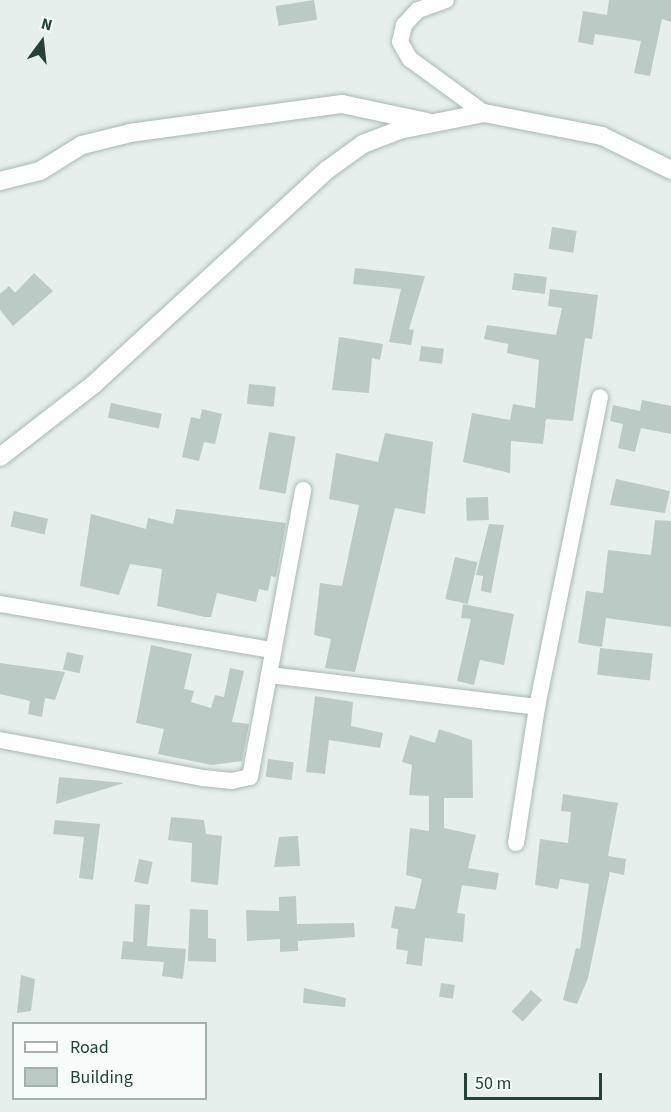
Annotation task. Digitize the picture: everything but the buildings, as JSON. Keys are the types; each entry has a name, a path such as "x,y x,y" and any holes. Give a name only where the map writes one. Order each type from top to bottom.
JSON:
{"street":[{"path":"446,0 418,10 404,25 400,42 410,59 484,113"},
{"path":"0,181 40,171 105,138 271,114 362,104 431,123"},
{"path":"0,457 94,384 327,170 363,144 431,123 484,113 602,136 671,170"},
{"path":"516,843 537,707 600,397"},
{"path":"0,740 232,781 250,777 303,490"},
{"path":"0,604 273,650"},
{"path":"269,675 537,707"}]}
